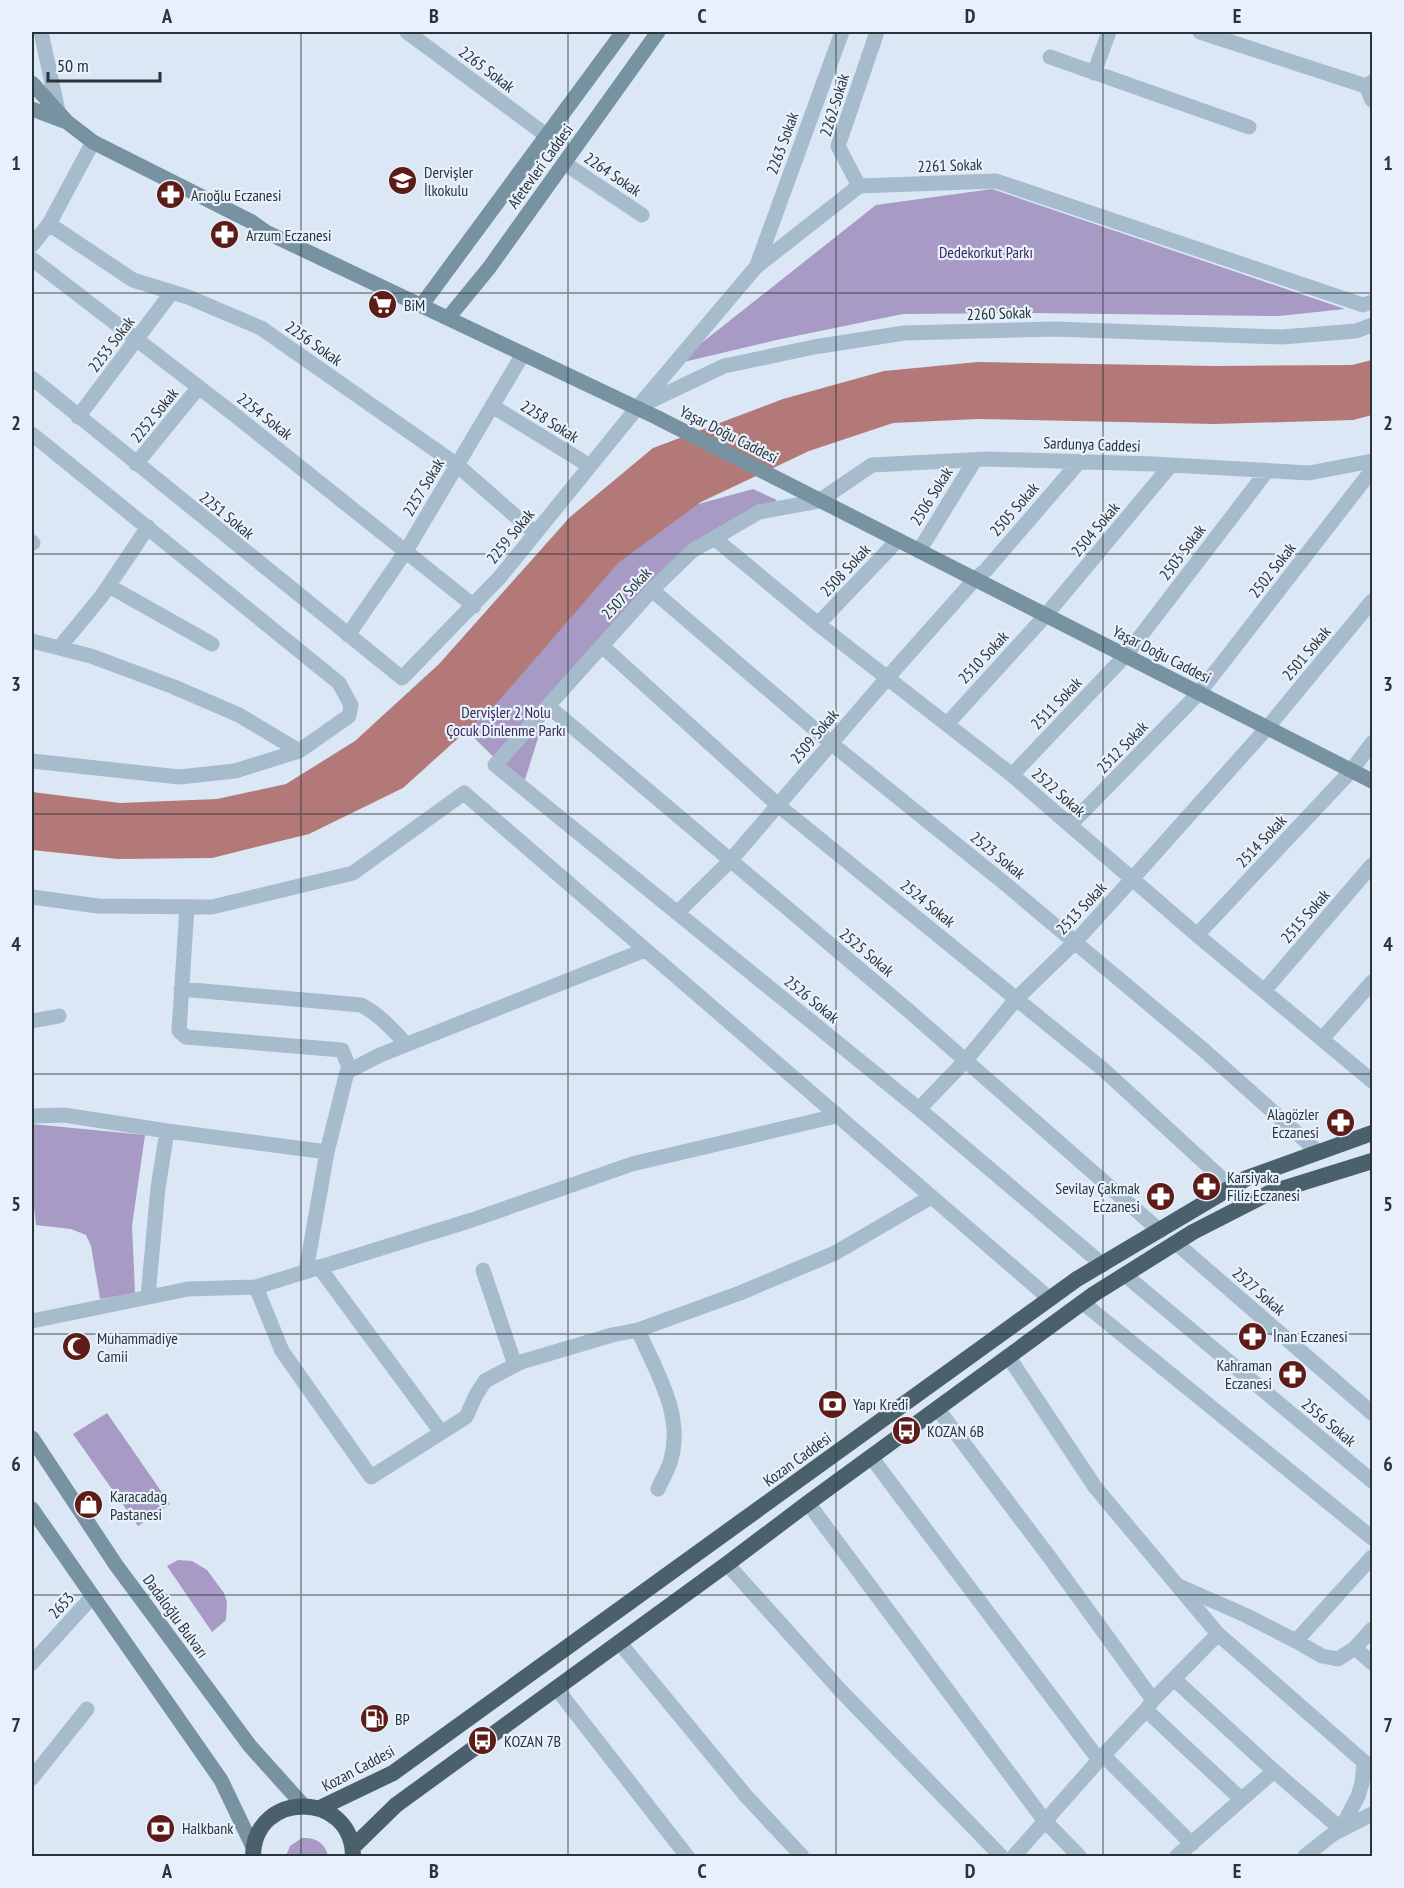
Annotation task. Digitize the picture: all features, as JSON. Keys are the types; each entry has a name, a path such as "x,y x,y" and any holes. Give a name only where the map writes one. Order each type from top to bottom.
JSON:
{"highway":[{"name":"Kozan Caddesi","path":"320,1808 393,1773 1077,1279 1247,1178 1372,1133"},
{"path":"353,1852 396,1805 1082,1302 1176,1243 1269,1193 1372,1161"},
{"path":"254,1852 259,1831 270,1818 285,1809 303,1805 320,1808 335,1817 347,1830 353,1852"}],"main road":[{"name":"Afetevleri Caddesi","path":"421,306 623,32"},
{"name":"Afetevleri Caddesi","path":"448,318 489,268 658,32"},
{"name":"Yaşar Doğu Caddesi","path":"32,83 51,114 93,142 252,222 266,232 637,408 1372,781"},
{"path":"32,122 51,114"},
{"name":"Dadaloğlu Bulvarı","path":"32,1438 116,1565 250,1746 303,1805"},
{"path":"32,1509 221,1780 254,1852"}],"street":[{"path":"41,32 51,114"},
{"name":"2265 Sokak","path":"407,32 546,135"},
{"name":"2263 Sokak","path":"756,267 842,32"},
{"name":"2262 Sokak","path":"859,186 838,146 877,32"},
{"path":"1094,73 1109,32"},
{"path":"1200,32 1370,89"},
{"path":"1050,57 1250,127"},
{"path":"32,245 49,224 93,142"},
{"name":"2264 Sokak","path":"564,163 642,215"},
{"name":"2261 Sokak","path":"859,186 996,181 1363,305 1372,302"},
{"path":"637,408 756,267 859,186"},
{"name":"2256 Sokak","path":"49,224 133,280 172,292 261,328 457,465 535,533"},
{"name":"2254 Sokak","path":"32,259 199,387 474,606"},
{"name":"2253 Sokak","path":"78,417 172,292"},
{"name":"2260 Sokak","path":"637,408 724,366 814,347 903,333 1055,329 1282,337 1356,331 1372,325"},
{"name":"2257 Sokak","path":"348,635 406,551 523,354"},
{"name":"2251 Sokak","path":"32,378 402,678"},
{"name":"2252 Sokak","path":"136,464 199,387"},
{"name":"2258 Sokak","path":"492,406 590,466"},
{"name":"2259 Sokak","path":"402,678 474,606 637,408"},
{"path":"32,434 339,683 351,705 349,716 299,751 235,771 179,777 32,761"},
{"name":"Sardunya Caddesi","path":"819,501 872,465 975,460 1171,465 1309,473 1372,461"},
{"name":"2506 Sokak","path":"919,551 975,460"},
{"name":"2505 Sokak","path":"975,579 986,570 1079,462"},
{"name":"2504 Sokak","path":"1046,615 1171,465"},
{"name":"2502 Sokak","path":"1199,693 1372,470"},
{"name":"2503 Sokak","path":"1126,655 1267,471"},
{"name":"2507 Sokak","path":"495,765 652,590 692,551 759,512 819,501"},
{"path":"59,648 109,586 148,527"},
{"name":"2522 Sokak","path":"714,538 818,624 1012,775 1197,935 1372,1081"},
{"name":"2508 Sokak","path":"818,624 898,540"},
{"name":"2509 Sokak","path":"677,913 730,861 975,579"},
{"path":"109,586 212,644"},
{"name":"2523 Sokak","path":"652,590 831,744 1075,942 1206,1052 1318,1152"},
{"name":"2501 Sokak","path":"1267,728 1372,601"},
{"name":"2510 Sokak","path":"947,724 1046,615"},
{"path":"32,641 91,656 174,687 239,715 299,751"},
{"name":"2524 Sokak","path":"602,646 779,806 1105,1071 1231,1187"},
{"name":"2511 Sokak","path":"1012,775 1126,655"},
{"name":"2512 Sokak","path":"1070,825 1199,693"},
{"name":"2525 Sokak","path":"548,706 966,1060 1160,1231"},
{"name":"2513 Sokak","path":"919,1109 966,1060 1017,998 1075,942 1267,728"},
{"name":"2514 Sokak","path":"1197,935 1351,771 1372,743"},
{"name":"2526 Sokak","path":"495,765 919,1109 1103,1264"},
{"path":"32,897 98,906 212,907 354,873 464,793 1050,1299"},
{"name":"2515 Sokak","path":"1264,991 1372,865"},
{"path":"186,907 179,1031 186,1037 342,1050 350,1070"},
{"path":"441,1431 312,1269 327,1152 347,1072 380,1054 645,950"},
{"path":"1322,1039 1372,982"},
{"path":"181,989 361,1005 384,1020 406,1044"},
{"path":"32,1021 59,1016"},
{"path":"32,1116 64,1115 327,1152"},
{"path":"32,1321 188,1289 256,1287 472,1220 632,1164 836,1116"},
{"path":"148,1296 158,1188 167,1131"},
{"path":"256,1287 282,1351 371,1477 466,1417 485,1381 515,1365 612,1335 638,1330 740,1293 836,1253 932,1197"},
{"name":"2527 Sokak","path":"1176,1243 1372,1413"},
{"path":"483,1270 515,1365"},
{"name":"2556 Sokak","path":"1125,1275 1372,1481"},
{"path":"1082,1302 1372,1538"},
{"path":"638,1330 671,1406 675,1429 671,1459 658,1489"},
{"path":"1008,1356 1095,1487 1218,1634 1368,1765 1358,1796 1341,1829"},
{"path":"937,1408 1053,1562 1149,1705 1241,1799"},
{"path":"871,1456 1101,1758 1192,1844"},
{"path":"808,1503 1044,1820 1079,1857"},
{"path":"1296,1641 1372,1557"},
{"path":"727,1564 841,1691 1001,1857"},
{"path":"1175,1583 1245,1615 1322,1656 1338,1659 1355,1648 1372,1629"},
{"name":"2653","path":"32,1663 92,1597"},
{"path":"1014,1857 1044,1820 1149,1705 1218,1634"},
{"path":"619,1642 746,1796 802,1857"},
{"path":"1355,1648 1372,1663"},
{"path":"1174,1679 1341,1829"},
{"path":"556,1688 687,1857"},
{"path":"32,1779 87,1709"},
{"path":"1177,1857 1274,1771"},
{"path":"1305,1857 1341,1829 1372,1814"}],"green space":[{"name":"Dedekorkut Parkı","path":"992,189 1345,309 1279,316 903,314 675,364 876,205"},
{"name":"Dervişler 2 Nolu Çocuk Dinlenme Parkı","path":"753,489 777,500 700,546 548,706 523,786 458,722 577,589 673,511"},
{"path":"32,1124 145,1135 132,1226 135,1293 100,1299 91,1246 86,1235 71,1229 36,1225 32,1190"},
{"path":"107,1413 170,1504 138,1526 73,1434"},
{"path":"178,1560 192,1561 207,1570 224,1593 227,1602 226,1620 212,1632 167,1566"},
{"path":"302,1838 319,1842 325,1848 328,1856 286,1856 290,1846"}],"shaded area":[{"path":"1372,360 1372,415 1353,420 1214,424 978,419 893,423 809,451 701,502 618,563 496,704 403,788 309,834 212,858 118,859 32,850 32,792 120,803 217,799 286,784 355,741 439,664 570,517 653,448 783,399 884,371 978,362 1216,366 1352,365"}],"place":[{"name":"Dervişler İlkokulu","path":"403,181"},
{"name":"Arıoğlu Eczanesi","path":"170,195"},
{"name":"Arzum Eczanesi","path":"225,235"},
{"name":"BiM","path":"383,305"},
{"name":"Alagözler Eczanesi","path":"1340,1123"},
{"name":"Karsiyaka Filiz Eczanesi","path":"1206,1186"},
{"name":"Sevilay Çakmak Eczanesi","path":"1161,1197"},
{"name":"İnan Eczanesi","path":"1252,1336"},
{"name":"Muhammadiye Camii","path":"76,1347"},
{"name":"Kahraman Eczanesi","path":"1293,1374"},
{"name":"Yapı Kredi","path":"832,1404"},
{"name":"KOZAN 6B","path":"906,1431"},
{"name":"Karacadag Pastanesi","path":"89,1505"},
{"name":"BP","path":"374,1719"},
{"name":"KOZAN 7B","path":"483,1741"},
{"name":"Halkbank","path":"161,1828"}]}
